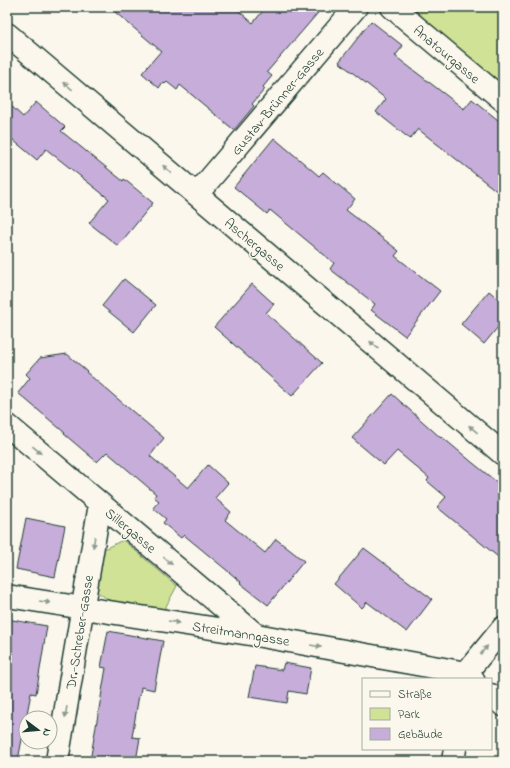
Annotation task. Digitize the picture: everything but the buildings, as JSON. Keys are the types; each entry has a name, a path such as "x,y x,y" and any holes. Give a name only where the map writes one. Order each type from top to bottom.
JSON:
{"street":[{"name":"Gustav-Brünner-Gasse","path":"197,194 356,7"},
{"name":"Anatourgasse","path":"392,7 503,100"},
{"name":"Aschergasse","path":"7,34 503,454"},
{"name":"Sillergasse","path":"7,425 256,635"},
{"name":"Dr.-Schreber-Gasse","path":"57,761 100,504"},
{"name":"Streitmanngasse","path":"7,596 256,635 468,677"},
{"path":"468,677 503,628"},
{"path":"492,696 503,705"},
{"path":"453,761 454,750"}],"green space":[{"path":"410,7 503,7 503,86"},
{"path":"123,540 177,586 163,612 113,603 96,591 104,549"}]}
